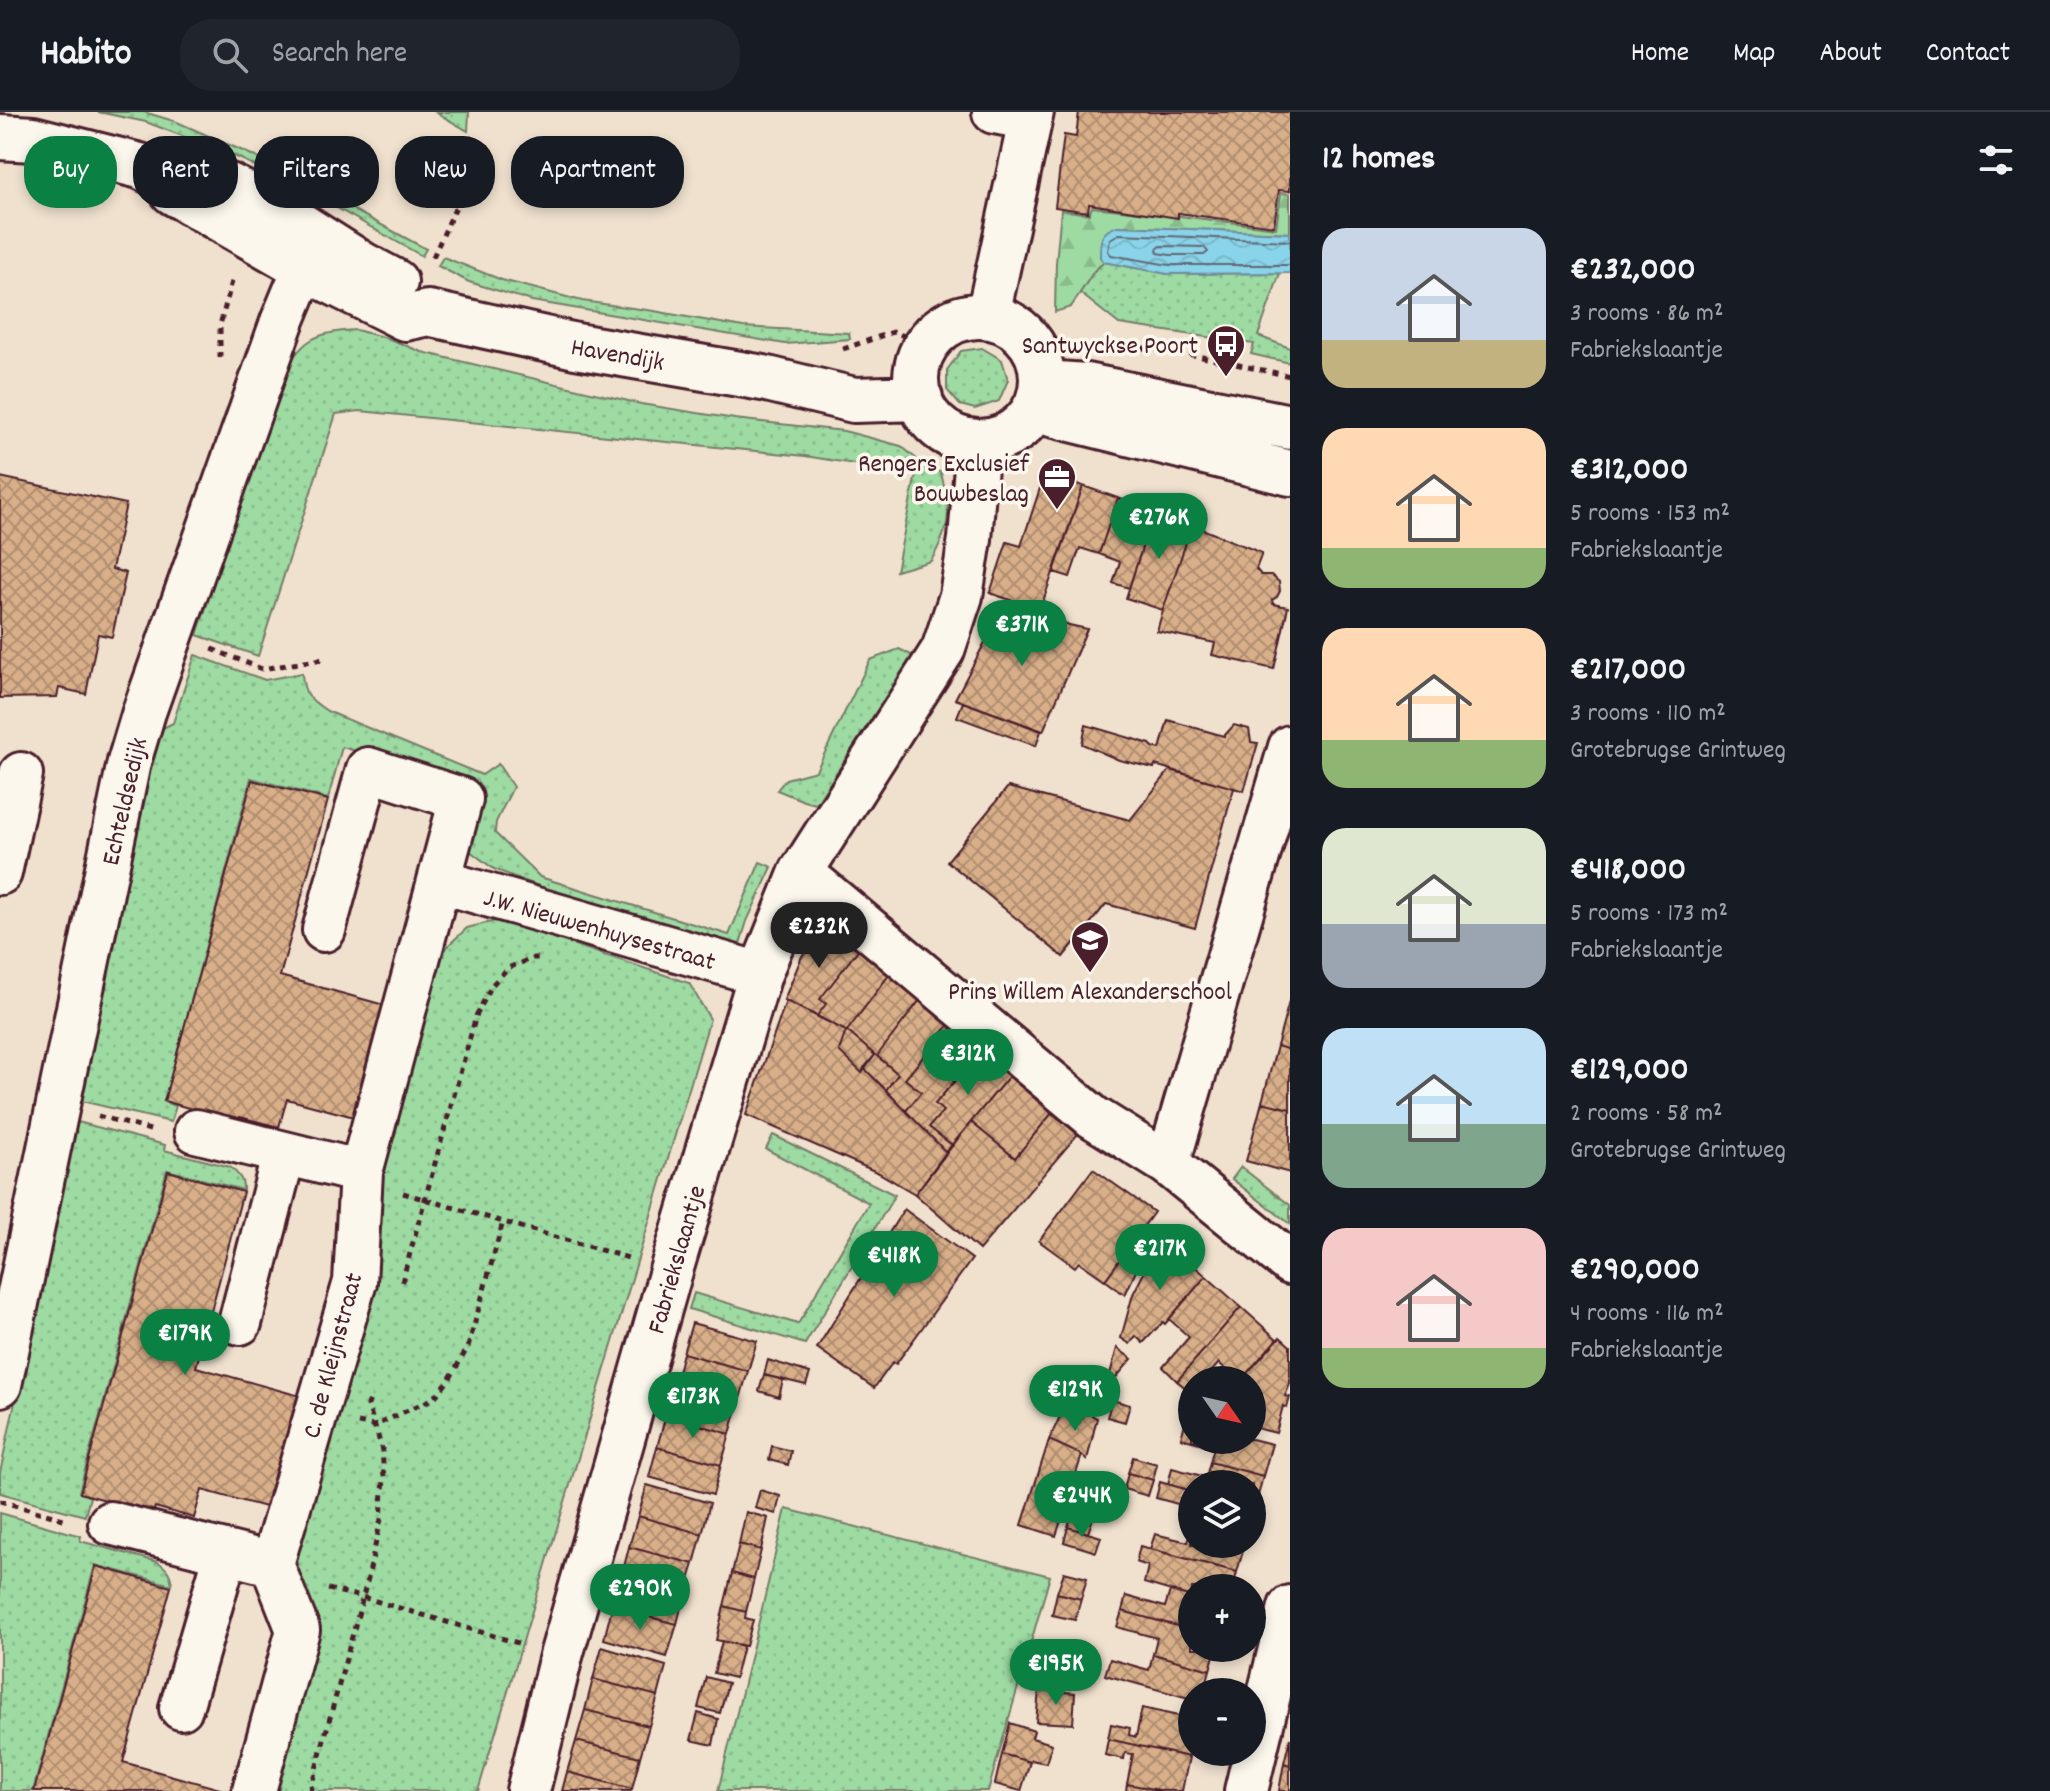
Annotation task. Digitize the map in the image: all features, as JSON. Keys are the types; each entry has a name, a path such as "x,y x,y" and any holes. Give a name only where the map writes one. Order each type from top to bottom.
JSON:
{"main road":[{"name":"Havendijk","path":"0,137 33,139 140,166 163,177 173,192 315,254 405,318 428,313 576,346 763,378 854,400 918,384"},
{"path":"988,315 1021,330 1033,345 1041,363 1039,396 1026,422 1015,432 997,440 978,443 949,435 926,415 918,384 919,357 934,332 960,317 988,315"},
{"path":"1039,396 1086,386 1290,427"},
{"path":"1039,396 1290,473"}],"street":[{"path":"988,315 1019,114"},
{"name":"Echteldsedijk","path":"1,1372 129,762 277,337 296,288 315,254"},
{"name":"Fabriekslaantje","path":"528,1791 561,1656 760,974 801,872 943,650 961,596 970,539 978,443"},
{"path":"1168,1164 1290,747"},
{"path":"196,1131 284,1153 360,1186 461,799 368,769 324,930"},
{"path":"0,873 21,774"},
{"path":"801,872 1093,1117 1168,1164 1290,1263"},
{"name":"J.W. Nieuwenhuysestraat","path":"439,881 760,974"},
{"path":"240,1323 284,1153"},
{"name":"C. de Kleijnstraat","path":"278,1580 316,1414 355,1282 360,1186"},
{"path":"110,1523 226,1553 278,1580 298,1630 254,1791"},
{"path":"181,1708 226,1553"},
{"path":"1246,1791 1290,1607"}],"path":[{"path":"443,236 455,208"},
{"path":"204,646 262,669 323,659"},
{"path":"401,1288 476,1016 492,985 508,968 533,958 548,959"},
{"path":"85,1112 153,1131"},
{"path":"360,1186 388,1188 671,1271"},
{"path":"316,1414 374,1426 434,1398 462,1361 468,1347 503,1222"},
{"path":"310,1791 381,1519 384,1478 382,1449 368,1405 372,1390"},
{"path":"0,1501 65,1519"},
{"path":"278,1580 362,1597 561,1656"}],"green space":[{"path":"98,112 144,112 209,136 182,136 146,122"},
{"path":"435,112 469,112 468,131"},
{"path":"238,149 254,156 254,166 239,158"},
{"path":"1281,193 1290,194 1290,233 1117,226 1100,257 1104,262 1094,271 1071,307 1055,312 1061,210 1089,214 1092,207 1276,228"},
{"path":"337,208 350,208 426,249 422,256"},
{"path":"443,257 502,280 582,301 743,327 849,333 850,339 785,344 532,301 469,282 438,266"},
{"path":"1104,262 1168,274 1280,273 1258,336 1290,348 1290,363 1251,354 1254,344 1119,324 1080,293"},
{"path":"356,330 422,352 641,404 735,419 844,431 901,446 941,473 948,509 943,537 931,561 896,571 916,474 805,456 360,411 336,414 258,656 197,635 281,378 295,355 310,340 329,333"},
{"path":"982,348 1002,360 1008,380 999,401 975,409 960,405 947,390 947,370 961,351"},
{"path":"899,649 913,656 816,804 777,790 786,779 816,771 870,660"},
{"path":"195,655 265,680 302,673 308,695 327,711 482,775 498,764 513,787 496,822 495,833 540,877 729,935 760,862 772,867 740,944 725,945 644,927 494,869 470,851 480,787 342,747 328,799 251,778 164,1102 176,1106 171,1122 77,1100 130,847 159,730 173,723"},
{"path":"499,920 689,983 710,1019 478,1791 273,1791 293,1568 382,1222 383,1160 438,955 467,928"},
{"path":"74,1121 165,1145 164,1150 230,1167 240,1177 243,1186 243,1190 167,1170 79,1492 90,1497 85,1516 0,1493 0,1473"},
{"path":"773,1135 895,1195 805,1344 689,1309 694,1293 798,1324 869,1203 766,1149"},
{"path":"1241,1167 1290,1205 1290,1224 1232,1179"},
{"path":"786,1509 1050,1576 988,1791 718,1791"},
{"path":"0,1513 81,1536 80,1541 158,1562 168,1572 172,1585 95,1565 33,1791 0,1791"}],"water":[{"path":"1117,226 1290,233 1290,273 1168,274 1104,262 1100,257 1102,237"}],"building":[{"path":"1079,112 1290,112 1290,191 1279,190 1274,226 1178,213 1178,218 1089,204 1088,212 1055,207 1064,135 1076,137"},
{"path":"1045,473 1083,486 1040,610 990,593 1007,542 1021,546"},
{"path":"0,477 126,504 112,569 126,573 112,637 98,634 86,694 59,688 57,697 0,698"},
{"path":"1083,486 1118,498 1099,554 1080,548 1070,577 1054,572"},
{"path":"1118,498 1154,511 1129,588 1113,583 1120,562 1099,554"},
{"path":"1154,511 1192,525 1163,610 1126,598"},
{"path":"1192,525 1262,553 1256,569 1261,575 1271,575 1279,582 1280,591 1272,600 1273,604 1288,607 1274,669 1212,655 1215,643 1157,631"},
{"path":"1002,610 1087,629 1043,731 955,699"},
{"path":"963,702 1041,731 1036,746 957,717"},
{"path":"1168,720 1224,736 1234,725 1249,729 1251,742 1258,743 1244,791 1155,765 1154,768 1119,760 1082,744 1086,725 1160,749"},
{"path":"1170,770 1234,788 1195,928 1106,904 1063,957 947,861 1008,787 1130,820"},
{"path":"252,780 328,800 280,976 384,1005 354,1117 287,1099 279,1127 240,1117 238,1122 164,1101"},
{"path":"827,925 858,950 820,999 826,1004 817,1016 784,1000 802,956"},
{"path":"858,950 889,975 847,1031 875,1055 862,1073 839,1051 846,1031 817,1016 826,1004 820,999"},
{"path":"889,975 920,1000 877,1056 898,1074 886,1090 864,1068 875,1055 847,1031"},
{"path":"1290,998 1290,1050 1277,1046"},
{"path":"920,1000 949,1025 905,1079 921,1092 906,1111 886,1090 898,1074 877,1056"},
{"path":"786,1001 846,1031 839,1051 862,1073 864,1068 946,1152 915,1194 879,1173 746,1115"},
{"path":"949,1025 980,1051 935,1104 943,1111 929,1127 952,1145 946,1152 906,1111 921,1092 905,1079"},
{"path":"1277,1046 1290,1050 1290,1109 1262,1102"},
{"path":"980,1051 1009,1076 952,1145 929,1127 943,1111 935,1104"},
{"path":"1009,1076 1052,1113 1015,1158 971,1122"},
{"path":"1262,1102 1290,1109 1290,1173 1246,1161"},
{"path":"1052,1113 1078,1134 979,1250 915,1194 971,1122 1015,1158"},
{"path":"1093,1169 1154,1212 1105,1280 1079,1262 1075,1267 1039,1241"},
{"path":"168,1171 243,1192 196,1367 300,1396 269,1508 202,1490 194,1518 155,1507 153,1513 80,1493"},
{"path":"904,1209 972,1259 896,1364 893,1362 874,1388 817,1348"},
{"path":"1143,1228 1152,1236 1125,1295 1105,1280"},
{"path":"1162,1238 1206,1276 1165,1324 1163,1322 1143,1343 1136,1336 1130,1344 1121,1338 1133,1294"},
{"path":"1206,1276 1241,1307 1190,1366 1178,1366 1177,1381 1163,1367 1189,1337 1169,1319"},
{"path":"1241,1307 1277,1339 1253,1366 1222,1366 1219,1363 1216,1366 1190,1366"},
{"path":"692,1323 757,1341 748,1371 683,1353"},
{"path":"1280,1337 1290,1346 1290,1384 1285,1396 1290,1397 1287,1408 1283,1406 1276,1433 1266,1430 1266,1366 1254,1366"},
{"path":"1117,1348 1132,1359 1114,1380 1109,1378"},
{"path":"683,1353 748,1371 739,1402 675,1383"},
{"path":"768,1360 810,1373 806,1385 764,1375"},
{"path":"764,1375 783,1380 779,1397 759,1391"},
{"path":"675,1383 739,1402 730,1434 666,1415"},
{"path":"1112,1400 1130,1405 1125,1422 1107,1417"},
{"path":"1062,1412 1079,1423 1086,1412 1097,1418 1087,1460 1049,1440"},
{"path":"666,1415 730,1434 721,1465 657,1447"},
{"path":"1049,1440 1082,1455 1056,1536 1022,1525"},
{"path":"1266,1442 1272,1444 1265,1470 1240,1470 1210,1462 1212,1454 1266,1454"},
{"path":"772,1446 791,1451 788,1465 769,1460"},
{"path":"657,1447 721,1465 713,1495 649,1477"},
{"path":"1133,1457 1157,1464 1153,1480 1128,1473"},
{"path":"1210,1462 1240,1470 1208,1470"},
{"path":"1172,1468 1180,1470 1178,1487 1168,1484"},
{"path":"1128,1473 1153,1480 1148,1496 1124,1489"},
{"path":"1160,1482 1178,1487 1178,1504 1156,1498"},
{"path":"647,1485 710,1503 702,1534 638,1516"},
{"path":"760,1490 780,1496 776,1514 755,1508"},
{"path":"1075,1503 1096,1509 1088,1533 1068,1527"},
{"path":"746,1512 768,1518 761,1550 739,1544"},
{"path":"638,1516 702,1534 694,1564 629,1547"},
{"path":"1068,1527 1101,1537 1096,1552 1064,1542"},
{"path":"1155,1534 1178,1540 1178,1556 1150,1549"},
{"path":"739,1544 761,1550 754,1579 732,1573"},
{"path":"1140,1546 1237,1572 1178,1574 1178,1593 1144,1583 1148,1566 1136,1562"},
{"path":"629,1547 694,1564 684,1595 621,1579"},
{"path":"1184,1558 1241,1558 1237,1572"},
{"path":"96,1566 171,1587 123,1762 227,1791 34,1791"},
{"path":"1064,1572 1087,1578 1081,1599 1057,1593"},
{"path":"732,1573 754,1579 746,1612 724,1606"},
{"path":"621,1579 684,1595 677,1624 612,1608"},
{"path":"1170,1591 1178,1593 1178,1626 1122,1611 1126,1596 1165,1607"},
{"path":"1057,1593 1081,1599 1075,1620 1052,1615"},
{"path":"724,1606 746,1612 745,1618 753,1620 746,1646 716,1640"},
{"path":"612,1608 677,1624 667,1657 604,1639"},
{"path":"1122,1611 1178,1626 1178,1661 1153,1654 1157,1638 1117,1627"},
{"path":"722,1641 743,1646 735,1678 714,1673"},
{"path":"602,1647 666,1666 658,1696 593,1679"},
{"path":"1153,1654 1210,1670 1208,1678 1178,1678 1178,1695 1105,1675 1110,1659 1149,1670"},
{"path":"1182,1662 1212,1662 1210,1670"},
{"path":"706,1677 728,1683 720,1713 698,1708"},
{"path":"593,1679 658,1696 649,1726 585,1710"},
{"path":"1039,1690 1075,1693 1073,1724 1036,1722"},
{"path":"1142,1708 1178,1716 1178,1755 1108,1739 1111,1724 1130,1728 1129,1735 1136,1737"},
{"path":"585,1710 649,1726 640,1757 576,1741"},
{"path":"698,1713 718,1719 713,1745 691,1740"},
{"path":"1010,1723 1034,1731 1032,1738 1052,1744 1046,1763 1002,1754"},
{"path":"1290,1738 1290,1765 1284,1763"},
{"path":"1108,1739 1178,1755 1178,1766 1187,1766 1182,1791 1127,1784 1133,1754 1125,1753 1124,1759 1105,1755"},
{"path":"576,1741 640,1757 632,1789 567,1772"},
{"path":"1002,1754 1030,1762 1021,1791 995,1784"},
{"path":"1284,1763 1290,1765 1290,1791 1279,1791"},
{"path":"567,1772 632,1789 562,1791"},
{"path":"1127,1784 1165,1791 1126,1791"}],"place":[{"name":"Santwyckse Poort","path":"1226,378"},
{"name":"Rengers Exclusief Bouwbeslag","path":"1057,511"},
{"name":"Prins Willem Alexanderschool","path":"1090,974"}]}
